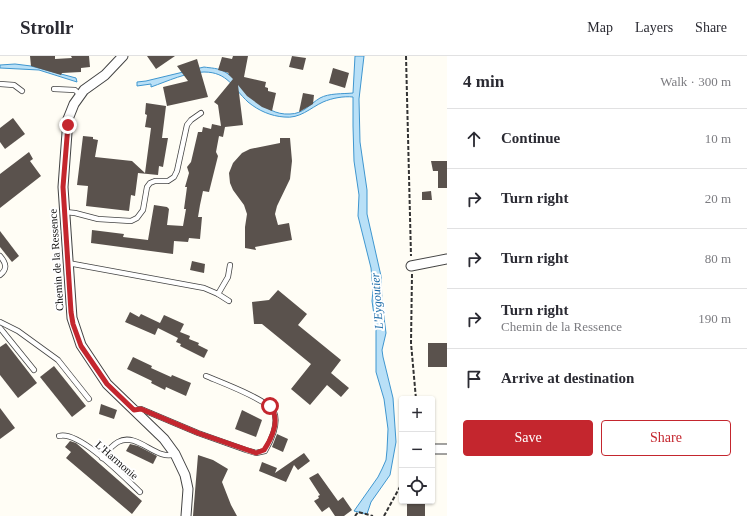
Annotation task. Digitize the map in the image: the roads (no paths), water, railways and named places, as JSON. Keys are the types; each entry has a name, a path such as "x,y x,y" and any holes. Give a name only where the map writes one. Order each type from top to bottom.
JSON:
{"street":[{"name":"Chemin de la Ressence","path":"122,56 105,76 84,90 80,95 72,110 68,125 63,179 72,318 80,342 107,384 164,439 175,454 185,475 188,489 186,516"},
{"path":"411,266 447,259"},
{"path":"435,449 447,449"}],"lane":[{"path":"0,84 14,85 22,91"},
{"path":"54,89 75,90 80,95"},
{"path":"64,212 75,213 98,219 128,222 137,218 144,208 147,187 150,183 155,181 168,181 174,177 187,126 191,120 201,114"},
{"path":"0,256 6,268 0,275"},
{"path":"68,263 204,288 218,294 228,301"},
{"path":"218,294 228,277 230,265"},
{"path":"0,322 18,332 54,357 89,399"},
{"path":"0,328 34,370"},
{"path":"134,410 141,409 198,433 246,450 256,453 264,450 275,424 273,410 264,402 206,376"},
{"name":"L'Harmonie","path":"59,436 64,434 90,447 140,492"},
{"path":"102,458 118,442 126,440 135,442 163,455 170,456 175,454"}],"water":[{"name":"L'Eygoutier","path":"355,56 364,56 359,99 360,142 367,190 367,214 381,276 382,302 386,333 382,350 393,398 396,442 390,475 371,502 367,514 354,511 378,477 386,460 388,429 384,399 376,372 376,329 372,301 373,290 371,268 358,216 359,195 354,161 353,97 330,99 300,115 284,117 274,116 256,108 248,102 225,78 212,73 198,72 178,77 151,87 151,84 137,86 137,82 204,67 214,68 233,77 262,105 280,113 295,114 303,111 316,100 324,96 353,93"},
{"path":"15,64 31,66 76,78 77,82 39,70 0,68 0,65"}]}
